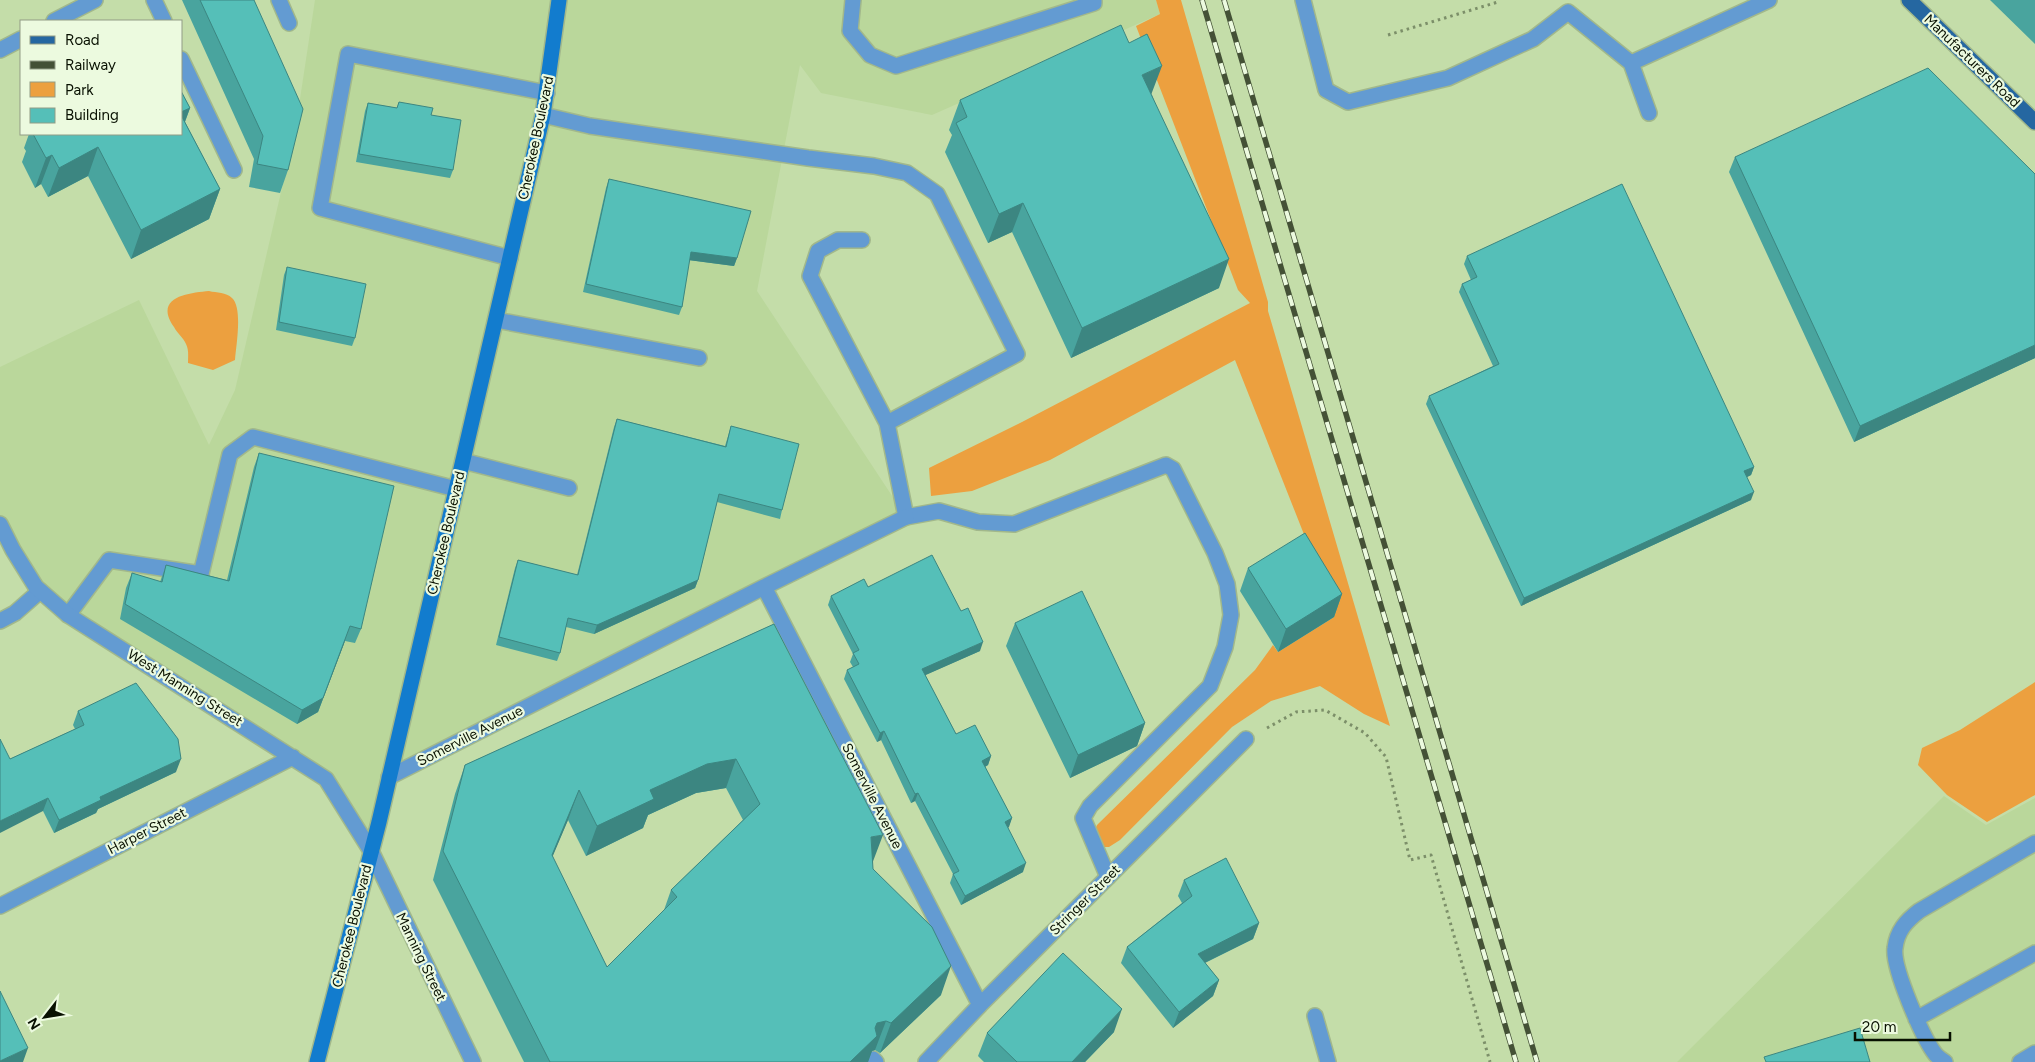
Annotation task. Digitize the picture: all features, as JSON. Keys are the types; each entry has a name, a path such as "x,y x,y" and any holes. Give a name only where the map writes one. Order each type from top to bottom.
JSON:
{"main road":[{"name":"Cherokee Boulevard","path":"317,1062 390,777 543,115 559,0"},
{"name":"Manufacturers Road","path":"1909,0 2035,122"}],"street":[{"path":"56,20 95,0"},
{"path":"154,0 164,20"},
{"path":"279,0 289,23"},
{"path":"853,0 850,31 870,55 896,66 1094,3 1094,0"},
{"path":"1303,0 1326,90 1348,102 1448,78 1533,39 1568,12 1631,62 1649,113"},
{"path":"1631,62 1769,0"},
{"path":"0,50 20,39"},
{"path":"510,258 320,208 348,54 547,93"},
{"path":"182,60 234,170"},
{"path":"543,115 590,126 874,166 907,173 937,194 1017,354 887,423"},
{"path":"862,240 838,240 818,251 810,276 887,423 906,518"},
{"path":"496,320 699,358"},
{"path":"68,615 109,560 201,574 230,454 253,437 456,489"},
{"path":"463,461 569,488"},
{"name":"Somerville Avenue","path":"390,777 764,586 906,518 939,511 978,522 1014,524 1166,465 1173,469 1221,569 1227,584 1232,615 1224,647 1210,686 1090,806 1083,818 1108,877"},
{"name":"West Manning Street","path":"0,524 13,550 36,587 68,615 293,756 326,779 371,851"},
{"name":"Somerville Avenue","path":"764,586 980,1005"},
{"path":"0,621 15,613 40,591"},
{"name":"Stringer Street","path":"926,1062 980,1005 1246,739"},
{"name":"Harper Street","path":"0,906 293,756"},
{"path":"1945,1062 1936,1054 1916,1020 1894,959 1895,946 1905,922 1919,911 2035,844"},
{"name":"Manning Street","path":"371,851 473,1062"},
{"path":"1916,1020 2035,952"},
{"path":"1315,1016 1328,1062"},
{"path":"2020,1062 2035,1053"}],"path":[{"path":"1388,36 1498,2 1497,0"},
{"path":"1246,739 1296,712 1325,710 1365,733 1386,757 1410,860 1431,855 1490,1062"}],"shaded area":[{"path":"315,0 1156,0 1160,14 932,115 821,93 800,65 757,291 906,517 390,777 371,851 326,779 36,587 0,524 0,367 139,300 209,445 235,390 295,132"},
{"path":"1944,796 1986,825 2035,798 2035,1062 1677,1062"}],"green space":[{"path":"1156,0 1181,0 1268,302 1268,311 1390,726 1364,714 1320,686 1271,701 1232,727 1120,840 1109,847 1102,847 1093,834 1097,825 1255,670 1273,645 1278,652 1334,617 1309,547 1235,360 1050,460 972,491 931,496 929,468 1022,422 1250,303 1238,290 1136,26 1160,14"},
{"path":"209,291 230,296 235,303 238,318 235,360 213,370 188,363 187,346 175,329 169,317 168,309 170,303 176,298 192,293"},
{"path":"2035,682 2035,795 1987,822 1947,795 1918,765 1922,748 1960,730"}],"building":[{"path":"200,0 254,0 303,109 288,170 257,164 263,136"},
{"path":"1121,25 1129,43 1147,34 1162,66 1142,75 1229,259 1082,328 1023,203 999,214 956,123 967,117 960,100"},
{"path":"1928,68 2035,174 2035,345 1860,426 1735,157"},
{"path":"182,93 190,108 182,112"},
{"path":"399,102 433,108 431,115 461,120 453,170 359,154 368,103 397,108"},
{"path":"182,117 220,189 141,230 98,147 59,168 52,155 46,158 34,135 182,135"},
{"path":"609,179 751,211 737,258 691,252 682,307 586,284"},
{"path":"1622,184 1754,467 1744,471 1754,492 1524,598 1429,396 1499,364 1462,284 1477,277 1467,256"},
{"path":"287,267 366,284 355,338 279,322"},
{"path":"617,419 726,447 731,426 799,444 782,510 719,494 698,580 597,625 568,618 560,653 499,637 518,560 578,575"},
{"path":"259,453 394,486 361,629 350,626 323,698 302,710 125,604 132,573 162,582 166,565 229,581"},
{"path":"1305,533 1342,594 1286,629 1248,568"},
{"path":"932,555 961,611 968,608 983,642 922,669 956,734 975,725 991,756 982,761 1012,818 1005,822 1026,863 965,896 953,874 959,871 918,793 915,794 884,731 880,733 847,670 859,664 853,653 859,650 831,596 864,579 868,587"},
{"path":"1082,591 1145,723 1078,755 1015,623"},
{"path":"774,624 883,835 871,837 873,869 932,927 951,966 891,1023 886,1021 877,1023 875,1028 877,1036 850,1062 550,1062 443,851 465,765","holes":["736,759 760,804 671,890 677,897 607,967 552,855 579,790 597,826 654,799 650,790 707,764"]},
{"path":"136,683 178,739 181,759 100,797 101,800 59,820 48,798 0,821 0,739 10,759 84,725 78,711"},
{"path":"1226,858 1259,923 1198,954 1219,980 1179,1012 1127,947 1192,896 1184,880"},
{"path":"1063,953 1122,1009 1072,1062 1017,1062 987,1033"},
{"path":"0,991 28,1048 0,1061"},
{"path":"1860,1028 1870,1062 1766,1062 1764,1057"}],"railway":[{"path":"1202,0 1516,1062"},
{"path":"1224,0 1537,1062"}]}
